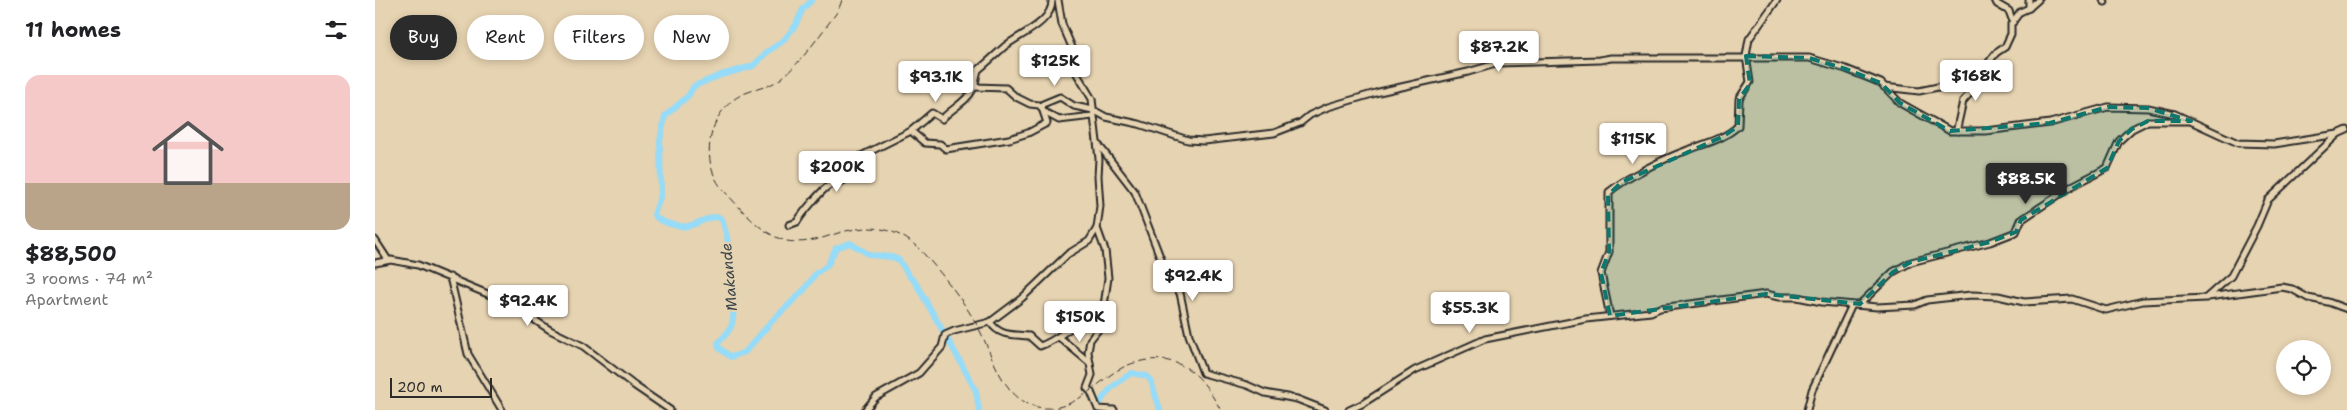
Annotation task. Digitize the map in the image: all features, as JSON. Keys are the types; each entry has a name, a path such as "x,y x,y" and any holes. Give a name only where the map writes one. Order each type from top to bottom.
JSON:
{"street":[{"path":"789,225 797,222 828,185 838,183 849,176 855,169 856,161 861,156 911,131 933,112 939,119 942,119 955,106 964,102 975,87 978,70 1006,46 1031,31 1051,8 1052,0"},
{"path":"1058,0 1062,24 1074,52 1077,74 1092,99 1097,144 1100,206 1097,228 1107,265 1102,320 1099,330 1090,340 1092,375 1087,389 1091,392 1098,409 1114,410"},
{"path":"1610,316 1601,273 1609,252 1609,192 1622,182 1673,156 1724,136 1738,126 1739,99 1750,82 1746,56 1751,35 1777,0"},
{"path":"1995,0 1997,4 2009,11 2013,22"},
{"path":"2029,0 2029,8"},
{"path":"1958,131 1963,101 1986,75 1989,62 2009,41 2011,24 2020,12 2029,8 2038,0"},
{"path":"1043,110 1044,102 1060,97 1074,106 1093,110 1106,117 1139,124 1188,140 1226,139 1275,133 1300,123 1310,115 1328,107 1388,90 1499,63 1600,60 1611,58 1685,59 1746,56 1809,58 1846,69 1881,84 1900,103 1950,131 1986,131 2050,123 2108,107 2147,108 2175,114 2238,143 2274,144 2338,134 2347,130"},
{"path":"1885,87 1919,91 1937,87 1950,88 1981,74 1986,75"},
{"path":"911,131 926,143 940,144 946,149 1009,139 1028,133 1048,122 1039,105 1018,98 1005,88 975,87"},
{"path":"1895,99 1900,96 1904,89"},
{"path":"1043,110 1059,120 1093,116"},
{"path":"1860,304 1893,272 1911,262 1990,242 2016,232 2021,220 2072,186 2107,168 2119,141 2132,129 2148,121 2191,121"},
{"path":"2206,298 2231,276 2268,200 2338,134"},
{"path":"1097,144 1135,192 1169,280 1180,293 1189,335 1203,373 1265,392 1297,399 1325,410"},
{"path":"865,410 876,397 919,373 942,347 945,335 954,330 990,322 1025,296 1068,254 1089,241 1097,228"},
{"path":"375,240 388,260"},
{"path":"375,263 388,260 418,265 450,277 513,306 550,330 583,346 670,410"},
{"path":"450,277 468,354 502,410"},
{"path":"1349,410 1362,404 1415,370 1485,338 1610,316 1651,312 1660,308 1766,294 1872,306 1903,306 1939,298 1983,296 2024,302 2072,299 2106,310 2143,301 2206,298 2282,287 2292,289 2308,298 2347,309"},
{"path":"1807,410 1811,390 1852,305"},
{"path":"990,322 995,330 1002,333 1029,336 1039,346 1059,336 1078,322 1102,320"},
{"path":"1059,336 1090,363"}],"highlighted area":[{"path":"1746,56 1809,58 1846,69 1881,83 1900,103 1950,131 2050,123 2108,107 2148,108 2191,121 2148,121 2132,129 2119,141 2107,168 2021,220 2016,232 1990,242 1911,262 1893,272 1860,304 1766,294 1610,316 1601,273 1609,252 1608,195 1622,182 1724,136 1738,126 1739,99 1750,84"}],"waterway":[{"name":"Makande","path":"812,0 803,9 795,26 784,40 766,53 753,66 721,75 694,86 688,96 665,116 660,141 661,194 654,215 666,223 678,226 688,226 719,217 722,220 730,257 734,300 731,327 718,343 719,348 731,357 745,352 772,321 804,290 816,273 827,266 836,248 850,243 870,255 892,257 899,260 915,282 960,361 976,391 979,410"},
{"name":"Makande","path":"1097,410 1111,388 1132,373 1147,376 1151,381 1160,410"}],"railway":[{"path":"842,0 838,11 791,69 775,83 743,94 731,102 721,113 714,125 710,139 711,167 725,192 745,214 761,228 787,241 800,242 848,231 872,228 894,232 904,238 924,254 952,288 977,325 1001,376 1009,388 1029,404 1043,408 1062,406 1071,403 1119,369 1130,364 1142,361 1166,360 1177,363 1198,377 1221,410"}]}
